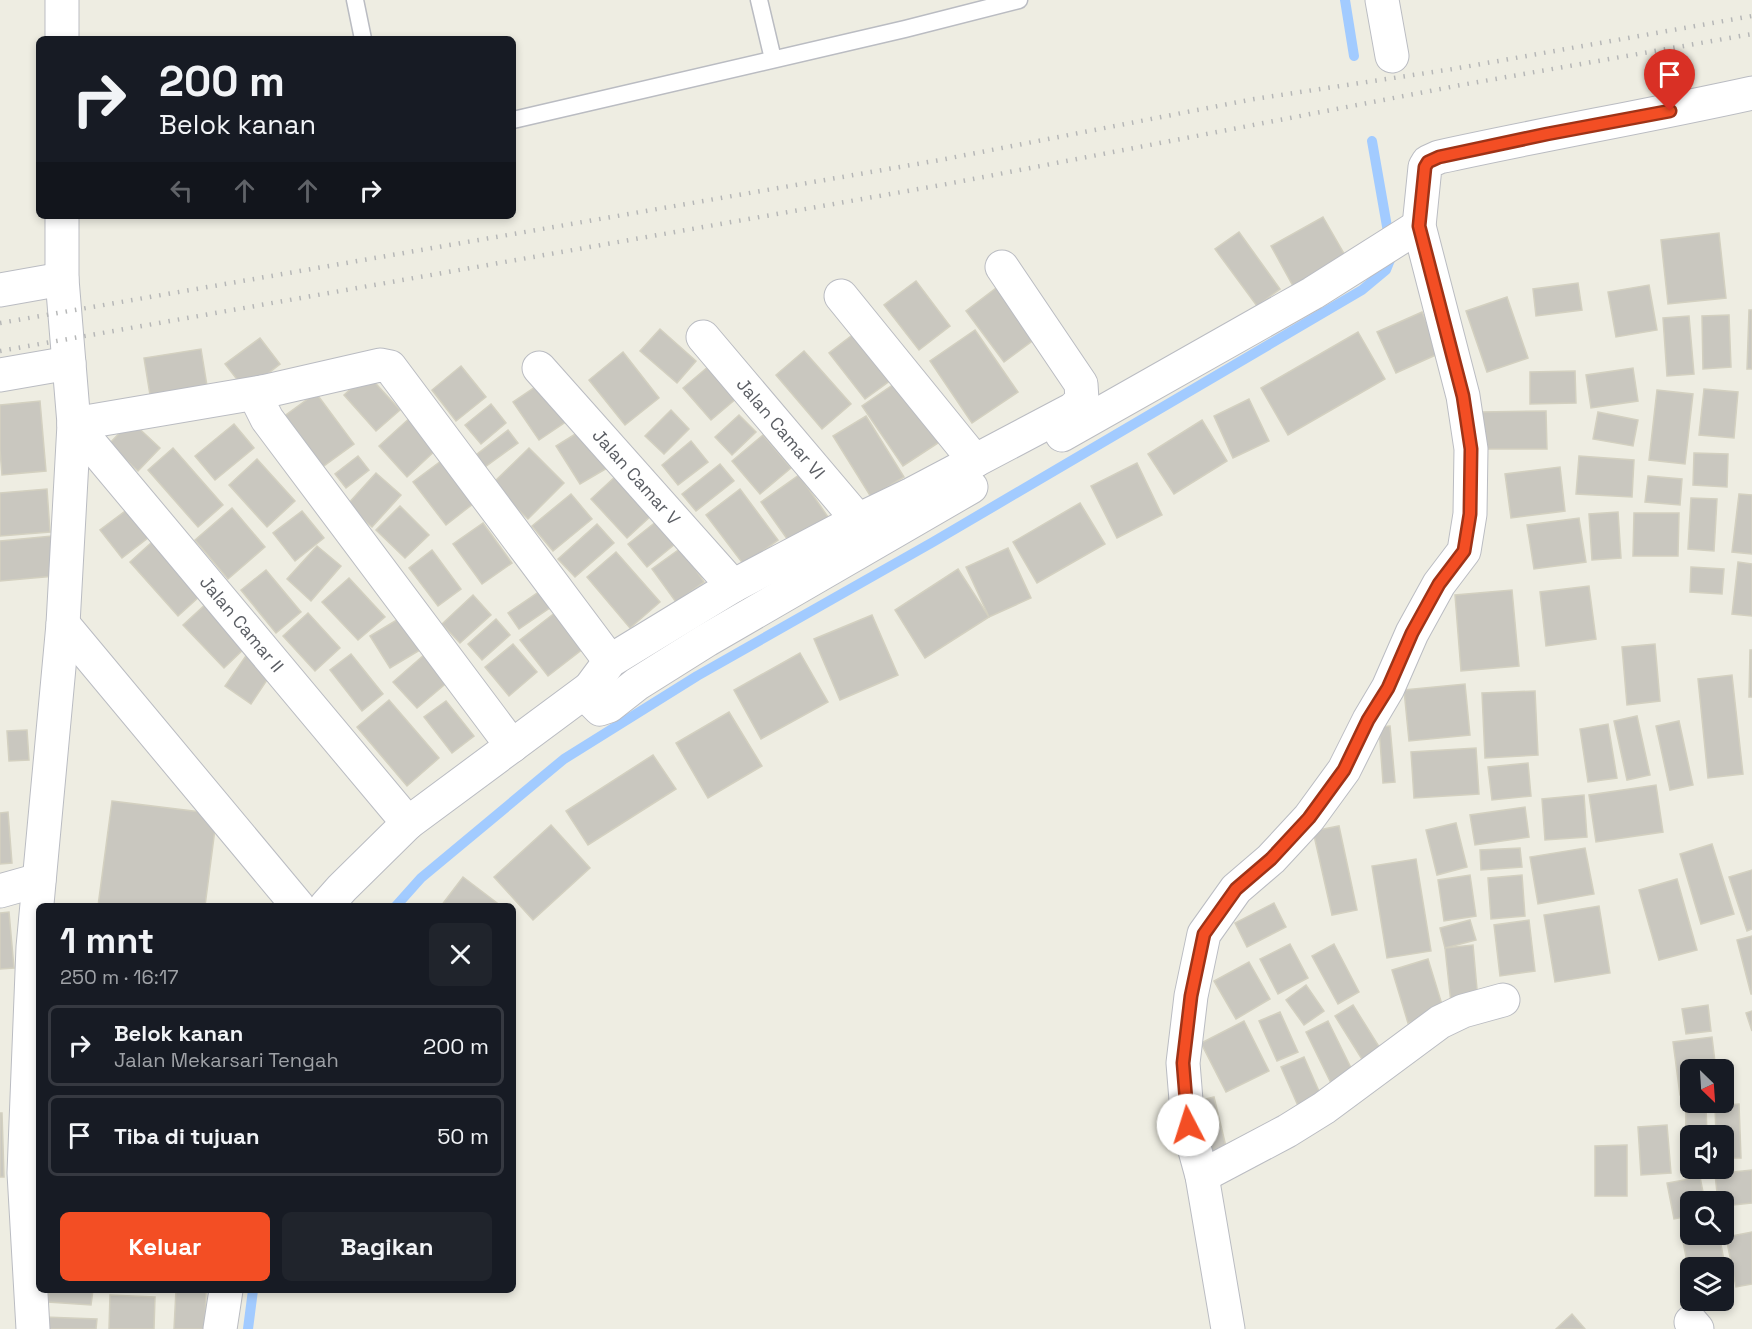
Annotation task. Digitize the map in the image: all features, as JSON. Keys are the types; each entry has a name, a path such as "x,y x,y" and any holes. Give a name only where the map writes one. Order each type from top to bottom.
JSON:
{"street":[{"path":"62,0 62,36"},
{"path":"1382,0 1392,56"},
{"path":"1227,1329 1202,1176 1188,1125 1183,1063 1191,996 1204,934 1236,889 1271,859 1302,826 1344,770 1368,720 1388,688 1412,633 1439,584 1464,551 1470,514 1471,449 1463,396 1412,231 1425,167 1428,162 1439,157 1752,93"},
{"path":"38,903 63,624 74,424 62,279 62,219"},
{"path":"590,688 591,700 600,709 609,706 637,684 707,640 949,499 1313,293 1412,231"},
{"path":"329,903 408,823 590,688 610,661 734,586 858,519 912,494 1074,409 1082,400 1081,384 1002,267"},
{"path":"0,290 62,279"},
{"path":"841,296 975,461"},
{"name":"Jalan Camar VI","path":"703,337 858,519"},
{"path":"0,375 69,363"},
{"path":"74,424 262,392 380,365 390,367 610,661"},
{"name":"Jalan Camar V","path":"539,368 734,586"},
{"path":"262,392 259,403 267,419 512,746"},
{"name":"Jalan Camar II","path":"74,424 408,823"},
{"path":"63,624 296,903"},
{"path":"0,891 39,880"},
{"path":"33,1329 32,1173 36,947"},
{"path":"1202,1176 1287,1131 1324,1108 1440,1022 1463,1011 1503,1000"},
{"path":"220,1329 226,1293"}],"lane":[{"path":"355,0 362,36"},
{"path":"759,0 773,59"},
{"path":"516,119 1019,0"}],"building":[{"path":"1323,217 1346,257 1293,286 1271,246"},
{"path":"1239,232 1280,289 1257,306 1215,249"},
{"path":"1719,233 1726,298 1668,304 1661,240"},
{"path":"916,281 950,326 919,350 884,305"},
{"path":"1578,283 1582,310 1536,316 1533,289"},
{"path":"1000,285 1039,336 1004,362 966,311"},
{"path":"1649,285 1657,330 1616,337 1608,292"},
{"path":"1507,297 1528,358 1487,372 1466,311"},
{"path":"1749,310 1752,310 1752,369 1747,369"},
{"path":"1422,312 1440,353 1396,373 1377,332"},
{"path":"1729,315 1731,367 1703,369 1702,316"},
{"path":"1689,316 1694,374 1667,376 1663,318"},
{"path":"660,329 696,361 677,383 640,351"},
{"path":"975,330 1018,392 972,423 930,361"},
{"path":"1358,332 1385,379 1288,435 1261,388"},
{"path":"855,333 891,380 865,399 829,353"},
{"path":"260,338 280,364 246,391 225,364"},
{"path":"201,349 208,392 151,401 144,358"},
{"path":"804,351 851,404 822,429 776,375"},
{"path":"623,352 659,398 625,425 589,380"},
{"path":"461,366 486,397 456,421 432,390"},
{"path":"709,366 737,398 711,420 683,388"},
{"path":"1633,368 1638,401 1591,408 1586,375"},
{"path":"1575,371 1576,403 1530,404 1530,372"},
{"path":"367,374 400,410 376,431 344,395"},
{"path":"900,380 941,441 903,466 862,406"},
{"path":"544,381 570,419 539,440 513,402"},
{"path":"1704,389 1738,392 1734,438 1699,435"},
{"path":"1657,390 1693,394 1685,464 1649,460"},
{"path":"316,393 354,444 317,471 279,420"},
{"path":"1249,399 1269,441 1233,458 1214,416"},
{"path":"40,401 46,471 2,475 0,405"},
{"path":"491,404 506,423 481,444 465,425"},
{"path":"671,410 689,429 664,454 645,436"},
{"path":"1546,411 1547,449 1481,449 1481,412"},
{"path":"1598,412 1638,420 1633,446 1593,439"},
{"path":"739,415 756,432 732,455 715,437"},
{"path":"412,416 440,446 407,477 379,446"},
{"path":"866,416 904,477 871,497 833,436"},
{"path":"1202,420 1227,461 1174,494 1148,454"},
{"path":"131,421 160,448 138,471 109,444"},
{"path":"234,424 254,448 215,480 195,456"},
{"path":"585,428 609,467 580,484 556,446"},
{"path":"508,430 518,443 485,467 476,455"},
{"path":"763,435 791,468 760,494 732,461"},
{"path":"691,441 708,462 678,485 662,465"},
{"path":"173,448 223,505 198,527 148,470"},
{"path":"529,448 564,483 528,519 492,484"},
{"path":"1694,453 1728,454 1727,487 1693,485"},
{"path":"358,456 369,470 346,488 335,474"},
{"path":"1579,456 1634,460 1632,497 1576,494"},
{"path":"257,459 295,501 267,527 229,485"},
{"path":"441,461 474,503 446,525 413,482"},
{"path":"1137,463 1162,515 1117,538 1091,486"},
{"path":"720,464 734,481 696,511 682,494"},
{"path":"1560,467 1565,511 1511,518 1505,474"},
{"path":"376,473 401,495 372,527 347,505"},
{"path":"617,475 653,514 627,538 591,499"},
{"path":"799,475 828,517 790,543 761,502"},
{"path":"1648,476 1682,479 1680,505 1645,502"},
{"path":"47,489 50,532 0,536 0,493"},
{"path":"740,489 778,540 744,565 706,515"},
{"path":"571,494 592,519 553,551 532,526"},
{"path":"1739,494 1752,495 1752,554 1732,552"},
{"path":"1691,498 1717,499 1714,551 1688,549"},
{"path":"1080,503 1105,544 1037,583 1013,542"},
{"path":"132,506 153,534 122,558 100,530"},
{"path":"400,506 429,535 405,558 376,530"},
{"path":"232,508 265,547 228,579 195,540"},
{"path":"302,511 324,538 295,561 273,533"},
{"path":"1618,512 1621,558 1592,560 1589,514"},
{"path":"1634,513 1679,513 1678,556 1633,556"},
{"path":"662,517 680,540 647,567 628,544"},
{"path":"1579,518 1586,562 1534,569 1527,525"},
{"path":"483,523 512,563 482,584 453,544"},
{"path":"597,524 614,543 575,577 558,559"},
{"path":"52,536 55,576 0,581 0,541"},
{"path":"152,542 200,596 178,616 130,562"},
{"path":"317,546 341,566 311,601 287,579"},
{"path":"681,548 704,582 676,602 652,569"},
{"path":"1008,548 1031,598 989,617 966,567"},
{"path":"432,550 461,589 438,606 409,568"},
{"path":"616,552 660,602 630,628 587,577"},
{"path":"1738,562 1752,564 1752,616 1732,614"},
{"path":"1691,567 1724,569 1722,594 1690,592"},
{"path":"958,569 989,617 925,658 895,610"},
{"path":"266,570 301,612 276,633 241,590"},
{"path":"349,578 385,617 358,640 322,602"},
{"path":"1589,586 1596,639 1546,646 1540,592"},
{"path":"546,587 557,603 519,629 508,613"},
{"path":"1512,590 1519,666 1461,671 1455,595"},
{"path":"473,595 491,615 460,643 442,624"},
{"path":"207,603 247,646 224,668 183,625"},
{"path":"556,612 584,648 548,676 520,640"},
{"path":"308,613 340,648 315,671 283,636"},
{"path":"872,615 898,675 840,700 814,639"},
{"path":"400,618 420,650 390,668 370,636"},
{"path":"496,619 510,635 482,660 468,644"},
{"path":"513,644 537,672 509,696 485,667"},
{"path":"1655,644 1660,701 1627,705 1622,647"},
{"path":"432,648 456,675 417,708 393,682"},
{"path":"250,650 275,668 251,704 225,686"},
{"path":"1750,650 1752,650 1752,697 1749,697"},
{"path":"800,653 828,702 761,739 734,690"},
{"path":"351,654 383,694 362,711 330,670"},
{"path":"1732,675 1743,774 1708,778 1698,679"},
{"path":"1465,684 1470,735 1409,741 1404,690"},
{"path":"1535,691 1538,755 1485,758 1482,693"},
{"path":"389,700 439,758 407,786 357,727"},
{"path":"446,701 474,736 452,753 424,717"},
{"path":"729,712 762,766 708,798 676,743"},
{"path":"1637,716 1650,775 1627,780 1614,721"},
{"path":"1679,721 1693,785 1670,790 1656,726"},
{"path":"1608,724 1617,778 1588,782 1580,729"},
{"path":"1390,726 1395,782 1383,783 1379,727"},
{"path":"27,730 29,760 9,761 7,731"},
{"path":"1476,748 1479,794 1414,798 1411,752"},
{"path":"653,755 676,789 588,845 566,811"},
{"path":"1528,763 1531,796 1492,800 1488,767"},
{"path":"1656,785 1663,832 1596,842 1589,795"},
{"path":"1584,795 1587,837 1545,840 1542,799"},
{"path":"112,801 217,814 205,903 98,903"},
{"path":"1525,807 1529,837 1475,845 1470,815"},
{"path":"8,812 12,863 0,864 0,813"},
{"path":"1456,823 1467,867 1437,875 1426,830"},
{"path":"551,825 590,868 533,920 494,877"},
{"path":"1339,826 1357,910 1332,915 1313,831"},
{"path":"1712,844 1734,914 1701,924 1680,854"},
{"path":"1520,848 1522,867 1481,870 1480,850"},
{"path":"1585,848 1594,894 1538,904 1530,857"},
{"path":"1416,859 1431,951 1387,958 1372,866"},
{"path":"1752,870 1752,929 1747,931 1729,877"},
{"path":"1470,875 1476,916 1444,921 1438,880"},
{"path":"1522,875 1525,916 1491,919 1488,878"},
{"path":"463,877 497,903 443,903"},
{"path":"1677,879 1697,950 1659,960 1639,890"},
{"path":"1274,903 1286,927 1247,947 1235,923"},
{"path":"1599,906 1610,973 1555,982 1544,915"},
{"path":"9,912 14,968 0,969 0,913"},
{"path":"1470,920 1476,940 1445,948 1440,928"},
{"path":"1529,920 1535,971 1500,976 1494,925"},
{"path":"1752,936 1752,994 1751,994 1737,940"},
{"path":"1290,944 1308,978 1278,994 1260,959"},
{"path":"1334,944 1359,992 1338,1004 1312,956"},
{"path":"1473,945 1478,1000 1451,1003 1445,948"},
{"path":"1428,959 1444,1011 1408,1023 1392,970"},
{"path":"1249,962 1270,999 1236,1019 1214,981"},
{"path":"1306,985 1324,1011 1304,1025 1286,1000"},
{"path":"1353,1005 1383,1053 1365,1064 1335,1016"},
{"path":"1708,1005 1711,1031 1686,1034 1682,1009"},
{"path":"1752,1011 1752,1031 1746,1013"},
{"path":"1280,1012 1298,1052 1277,1061 1259,1021"},
{"path":"1244,1021 1269,1071 1226,1092 1201,1043"},
{"path":"1328,1021 1354,1074 1332,1085 1306,1032"},
{"path":"1712,1037 1715,1059 1680,1059 1680,1095 1673,1042"},
{"path":"1304,1057 1322,1098 1299,1108 1281,1067"},
{"path":"1214,1097 1228,1155 1204,1161 1190,1103"},
{"path":"1734,1104 1739,1104 1741,1158 1734,1158 1734,1125 1716,1125 1715,1113 1734,1113"},
{"path":"0,1113 2,1113 4,1177 0,1177"},
{"path":"1686,1113 1706,1113 1707,1125 1686,1125"},
{"path":"1667,1125 1671,1173 1641,1175 1638,1127"},
{"path":"1627,1145 1627,1196 1595,1196 1595,1146"},
{"path":"1752,1170 1752,1203 1734,1205 1734,1191 1717,1191 1716,1179 1734,1179 1734,1172"},
{"path":"1700,1179 1703,1191 1680,1191 1680,1218 1674,1219 1667,1183"},
{"path":"1752,1232 1752,1284 1736,1287 1734,1257 1730,1257 1728,1245 1734,1245 1734,1235"},
{"path":"1684,1245 1721,1245 1723,1257 1686,1257"},
{"path":"49,1293 93,1293 91,1305 48,1302"},
{"path":"176,1293 206,1293 205,1329 174,1329"},
{"path":"110,1295 155,1297 154,1329 109,1329"},
{"path":"1572,1314 1585,1329 1556,1329"},
{"path":"44,1317 97,1319 96,1329 44,1329"}],"waterway":[{"path":"1345,0 1354,56"},
{"path":"399,903 421,878 564,759 697,676 933,542 1362,290 1386,270 1392,255 1372,141"},
{"path":"248,1329 253,1293"}],"railway":[{"path":"0,323 940,160 1254,99 1453,69 1752,16"},
{"path":"0,351 947,184 1461,85 1752,34"}],"route":[{"path":"1188,1125 1183,1063 1191,996 1204,934 1236,889 1271,859 1309,818 1344,770 1368,720 1388,688 1412,633 1439,584 1464,551 1470,514 1471,449 1463,396 1419,226 1425,167 1428,162 1439,157 1670,111"}]}
